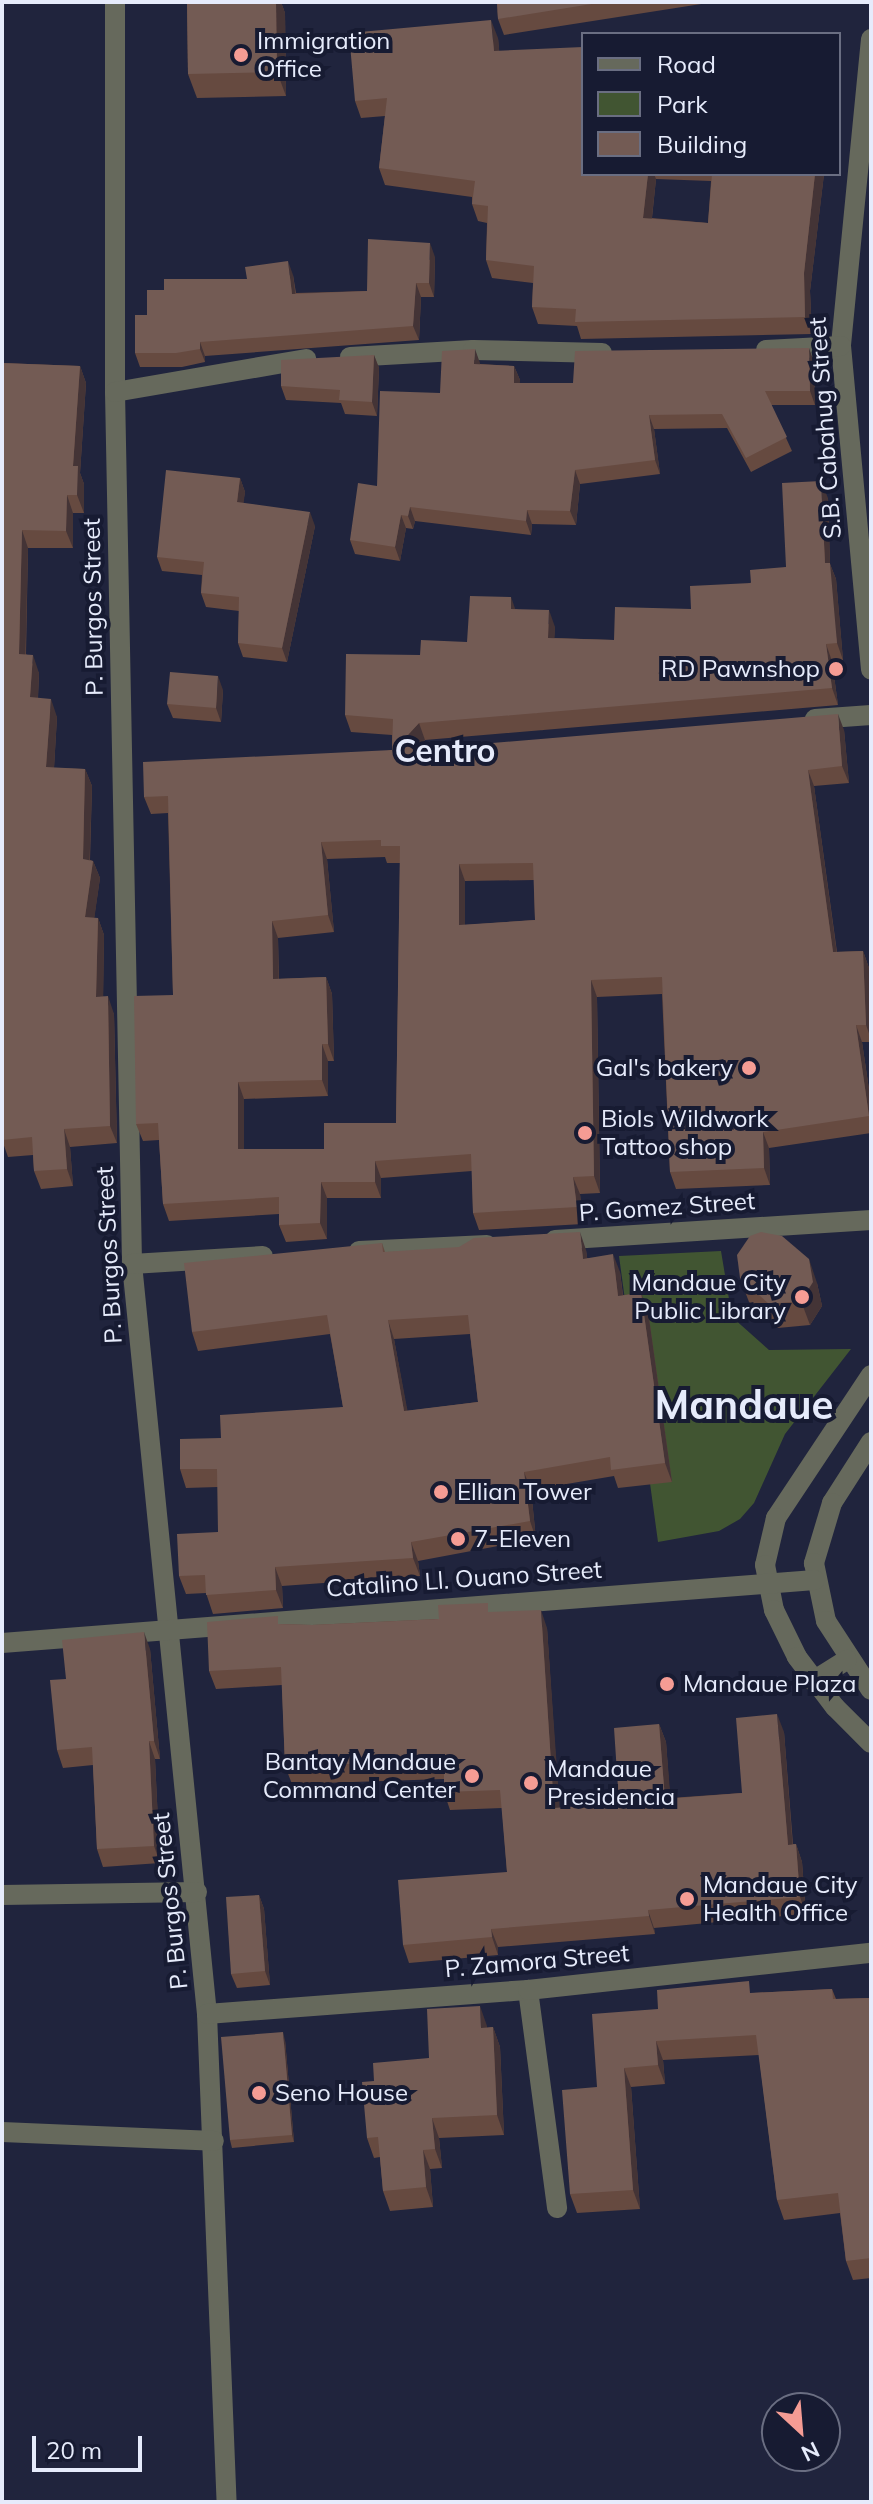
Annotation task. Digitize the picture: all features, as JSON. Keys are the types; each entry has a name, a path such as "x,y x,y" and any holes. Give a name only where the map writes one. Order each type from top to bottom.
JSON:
{"street":[{"name":"P. Burgos Street","path":"115,2 115,392 132,1264 207,2014 227,2502"},
{"name":"S.B. Cabahug Street","path":"871,39 841,346 871,670"},
{"path":"738,351 841,346"},
{"path":"115,392 285,361 473,350 632,353"},
{"path":"791,721 871,715"},
{"name":"P. Gomez Street","path":"531,1242 871,1220"},
{"path":"337,1253 503,1244"},
{"path":"132,1264 289,1255"},
{"path":"871,1375 776,1518 767,1546 766,1583 783,1632 813,1681 871,1743"},
{"path":"871,1442 832,1503 816,1547 815,1580 826,1621 847,1660 871,1690"},
{"name":"Catalino Ll. Ouano Street","path":"2,1643 166,1627 815,1580"},
{"path":"813,1681 847,1660"},
{"path":"2,1895 197,1892"},
{"name":"P. Zamora Street","path":"207,2014 528,1990 871,1953"},
{"path":"528,1990 557,2208"},
{"path":"2,2132 214,2141"}],"green space":[{"path":"721,1251 732,1317 769,1350 851,1349 785,1434 754,1503 740,1519 719,1531 658,1542 619,1256"}],"building":[{"name":"Immigration Office","path":"187,2 276,2 277,72 188,74"},
{"path":"497,2 604,2 498,19"},
{"path":"491,20 494,51 581,47 581,176 648,176 643,218 708,223 712,176 815,176 804,273 805,317 575,322 576,309 532,307 534,266 486,260 488,206 472,204 475,181 379,168 387,98 355,101 349,33"},
{"path":"368,239 430,243 429,283 416,283 413,326 200,342 200,349 176,353 135,353 135,315 147,315 147,290 164,290 164,279 247,279 245,267 288,261 292,294 367,291"},
{"path":"809,348 810,391 765,391 787,437 746,458 722,414 649,415 655,460 575,470 570,511 527,510 526,521 410,507 408,516 401,515 395,547 350,540 358,483 377,486 380,391 440,393 442,351 475,349 474,364 514,366 514,383 573,383 575,351"},
{"path":"374,355 372,402 339,400 340,390 281,386 281,360"},
{"path":"2,363 80,366 73,466 78,466 77,495 67,495 66,531 22,530 19,654 33,655 30,697 51,699 46,767 85,769 83,859 93,861 85,917 98,918 96,997 108,996 110,1126 64,1129 67,1169 34,1171 32,1137 2,1140"},
{"path":"166,470 240,478 237,502 310,512 282,648 238,643 239,597 201,593 204,562 157,557"},
{"path":"821,481 825,563 830,563 837,643 826,644 832,688 419,723 407,736 421,749 838,714 842,766 808,770 833,952 863,951 866,1025 856,1025 869,1116 763,1132 764,1168 670,1172 662,977 591,980 594,1176 573,1177 577,1207 473,1213 471,1154 375,1161 375,1182 321,1182 320,1223 279,1225 279,1197 163,1204 158,1123 136,1124 134,996 173,995 168,796 144,797 143,762 392,750 393,719 345,715 346,654 420,655 421,640 467,642 470,596 511,597 511,609 549,610 548,638 614,640 615,607 691,609 690,586 751,583 750,570 786,567 782,483","holes":["381,840 381,846 400,846 396,1123 324,1123 324,1149 238,1149 238,1082 322,1080 322,1044 328,1044 326,977 273,979 272,921 328,915 321,842","533,863 535,920 459,925 459,864"]},
{"path":"170,672 218,676 216,708 167,704"},
{"path":"580,1232 583,1259 613,1254 618,1296 641,1293 665,1463 611,1470 610,1457 524,1472 530,1521 411,1542 413,1558 275,1567 276,1590 206,1595 205,1575 179,1576 177,1534 218,1532 217,1469 180,1469 180,1439 221,1438 220,1415 343,1407 327,1315 192,1332 184,1263 382,1243 383,1252 459,1247 474,1238","holes":["468,1315 478,1402 404,1411 388,1320"]},
{"path":"761,1232 782,1236 809,1259 813,1282 801,1301 769,1304 740,1278 737,1255 750,1236"},
{"path":"488,1603 488,1612 541,1610 554,1808 619,1803 614,1728 659,1724 665,1799 742,1793 736,1718 777,1714 788,1845 796,1844 800,1897 648,1910 649,1916 491,1929 492,1937 403,1945 398,1880 507,1872 500,1790 444,1792 444,1761 285,1766 281,1667 209,1671 207,1622 278,1616 278,1624 312,1625 439,1619 438,1605"},
{"path":"144,1632 154,1741 149,1741 154,1846 97,1849 92,1747 57,1750 50,1680 66,1679 62,1640"},
{"path":"259,1895 265,1971 231,1974 226,1897"},
{"path":"749,1981 750,1993 832,1989 833,1999 871,1998 871,2258 846,2261 838,2193 777,2200 756,2035 656,2041 658,2065 624,2068 633,2190 570,2194 562,2090 597,2087 592,2014 658,2009 657,1990"},
{"path":"480,2006 481,2028 493,2027 497,2115 432,2118 435,2149 423,2150 426,2187 383,2191 378,2137 367,2138 362,2082 374,2081 373,2063 429,2058 427,2009"},
{"name":"Seno House","path":"283,2032 292,2135 230,2140 221,2037"}],"place":[{"name":"Immigration Office","path":"241,55"},
{"name":"RD Pawnshop","path":"836,669"},
{"name":"Gal's bakery","path":"749,1068"},
{"name":"Biols Wildwork Tattoo shop","path":"585,1133"},
{"name":"Mandaue City Public Library","path":"802,1297"},
{"name":"Ellian Tower","path":"441,1492"},
{"name":"7-Eleven","path":"458,1539"},
{"name":"Mandaue Plaza","path":"667,1684"},
{"name":"Bantay Mandaue Command Center","path":"472,1776"},
{"name":"Mandaue Presidencia","path":"531,1783"},
{"name":"Mandaue City Health Office","path":"687,1899"},
{"name":"Seno House","path":"259,2093"}],"district":[{"name":"Centro","path":"445,750"},
{"name":"Mandaue","path":"744,1404"}]}
